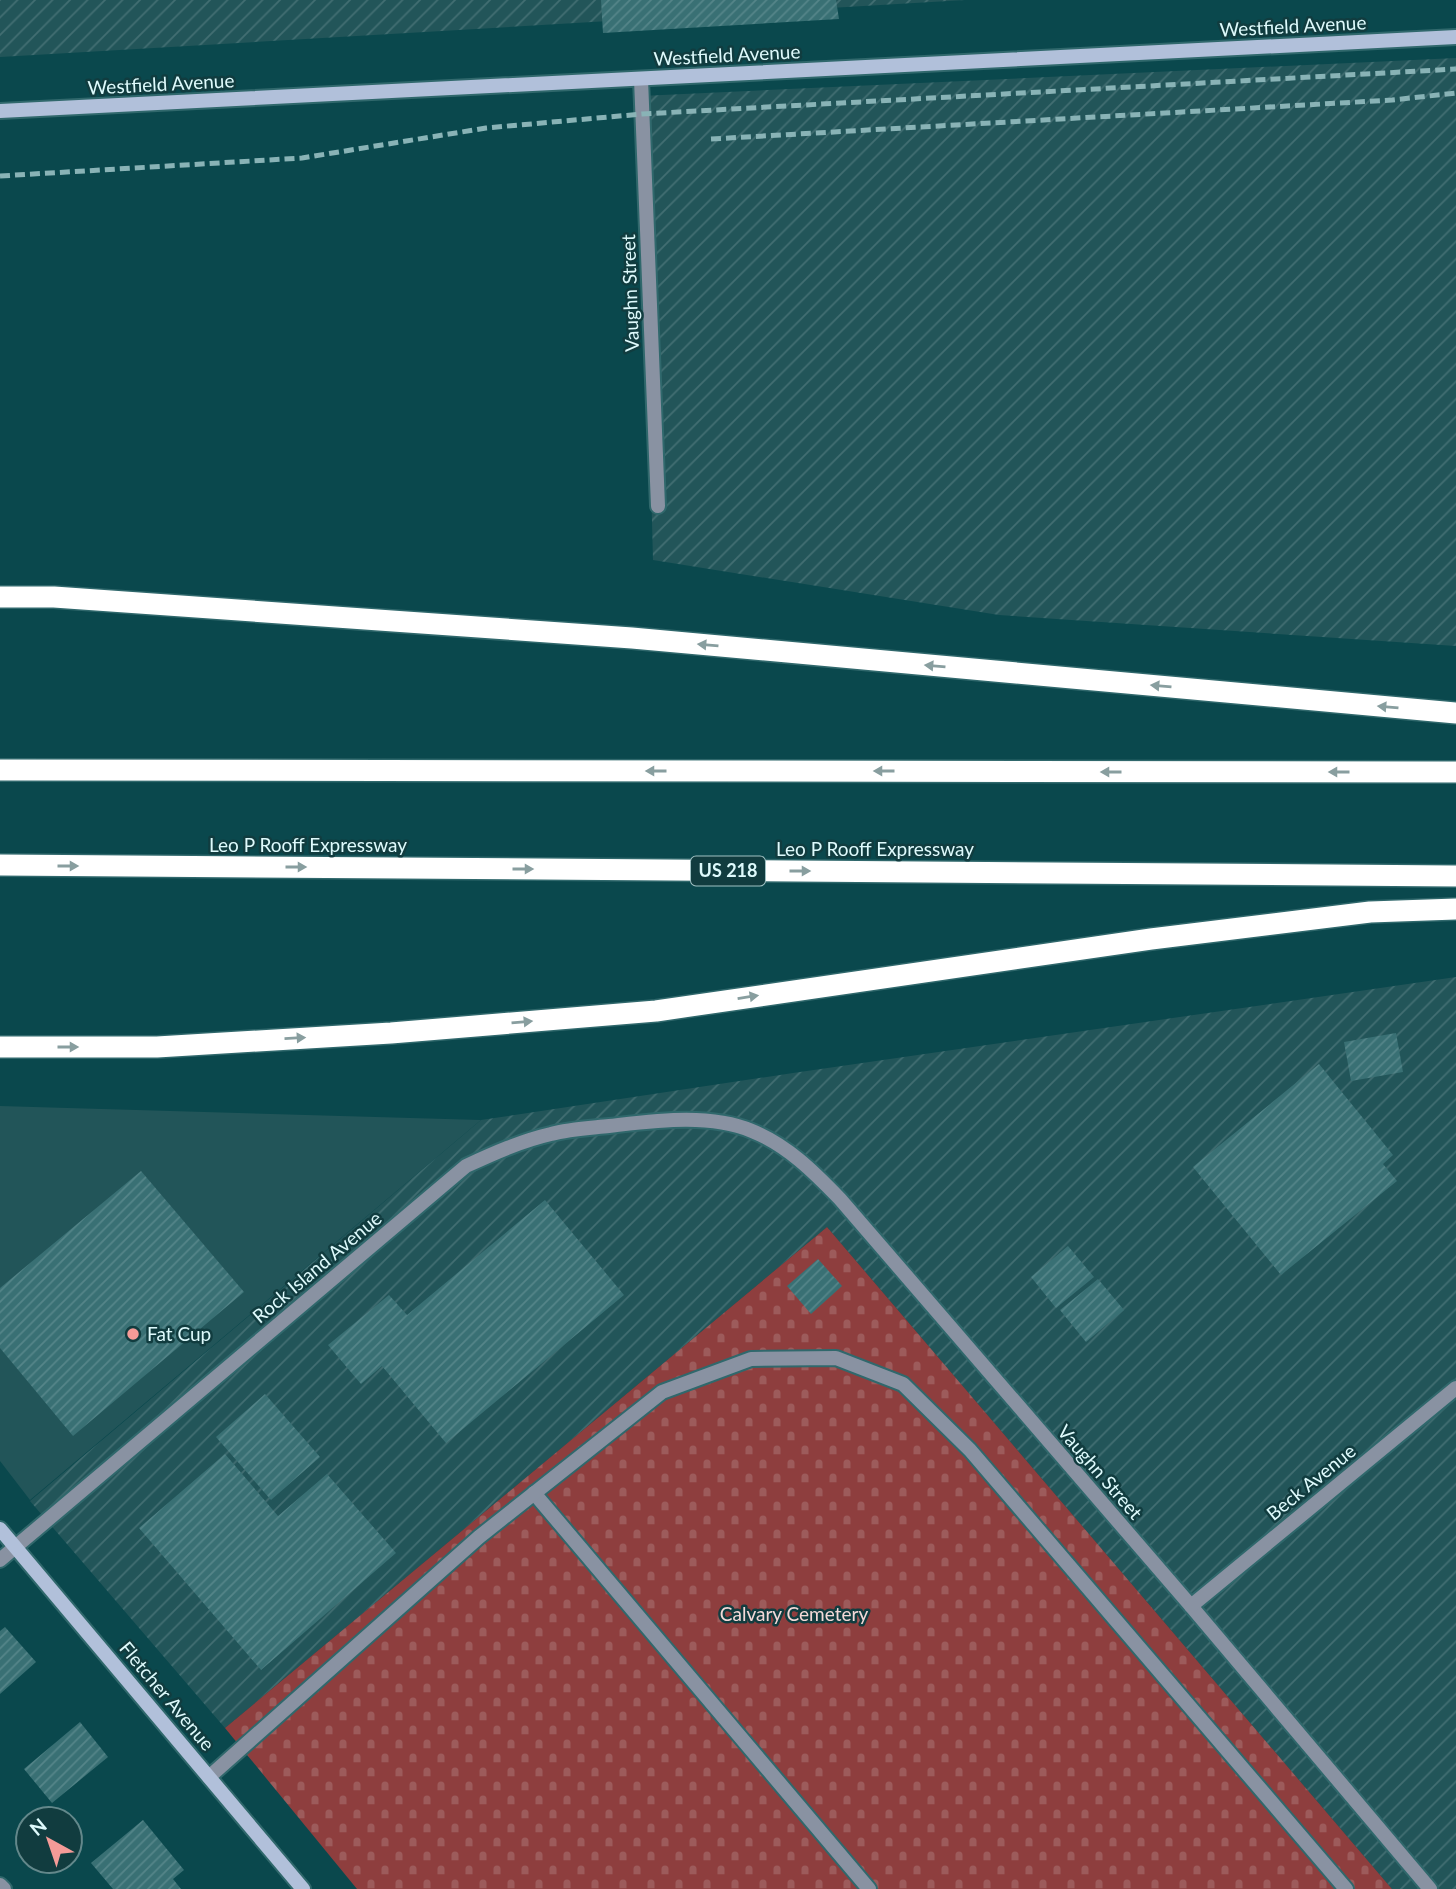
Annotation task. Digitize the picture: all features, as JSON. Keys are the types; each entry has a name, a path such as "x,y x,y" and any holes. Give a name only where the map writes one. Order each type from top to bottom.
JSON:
{"highway":[{"path":"0,597 67,598 632,638 1456,713"},
{"path":"0,770 1456,772"},
{"name":"Leo P Rooff Expressway","path":"0,865 1456,876"},
{"path":"0,1047 170,1046 391,1033 656,1011 1165,937 1370,912 1456,909"}],"street":[{"name":"Westfield Avenue","path":"0,111 1456,37"},
{"name":"Vaughn Street","path":"640,79 658,506"},
{"name":"Rock Island Avenue","path":"0,1560 466,1166 506,1147 553,1133 665,1120 710,1121"},
{"name":"Vaughn Street","path":"710,1121 751,1130 784,1147 840,1199 1191,1606 1430,1889"},
{"path":"209,1777 469,1546 662,1392 751,1359 836,1359 903,1384 979,1461 1346,1889"},
{"name":"Beck Avenue","path":"1191,1606 1456,1388"},
{"path":"534,1493 869,1889"},
{"name":"Fletcher Avenue","path":"0,1529 303,1889"},
{"path":"0,1885 4,1889"}],"shaded area":[{"path":"0,0 965,0 0,57"},
{"path":"1456,58 1456,646 999,615 653,560 641,96"},
{"path":"1456,977 1456,1889 1392,1889 827,1227 225,1728 30,1501 481,1120"},
{"path":"0,1106 481,1120 30,1500 0,1461"}],"green space":[{"name":"Calvary Cemetery","path":"827,1227 1392,1889 357,1889 225,1728"}],"building":[{"path":"601,0 836,0 839,19 603,33"},
{"path":"1396,1033 1403,1072 1351,1081 1344,1042"},
{"path":"1319,1064 1393,1155 1383,1164 1397,1181 1281,1275 1193,1167"},
{"path":"141,1171 244,1292 73,1436 0,1348 0,1288"},
{"path":"545,1200 624,1295 446,1443 382,1366 361,1384 328,1345 389,1295 407,1315"},
{"path":"1068,1246 1094,1277 1056,1308 1031,1277"},
{"path":"818,1259 842,1286 811,1314 787,1286"},
{"path":"1098,1279 1124,1310 1086,1342 1060,1310"},
{"path":"265,1394 320,1457 271,1500 216,1437"},
{"path":"225,1454 278,1516 327,1474 396,1553 261,1670 139,1528"},
{"path":"5,1627 36,1662 0,1694 0,1631"},
{"path":"80,1722 108,1757 52,1803 24,1769"},
{"path":"143,1820 184,1870 173,1879 181,1889 113,1889 91,1863"}],"railway":[{"path":"0,176 302,158 486,128 642,114 1456,69"},
{"path":"711,139 1392,100 1456,93"}],"place":[{"name":"Fat Cup","path":"133,1334"}]}
